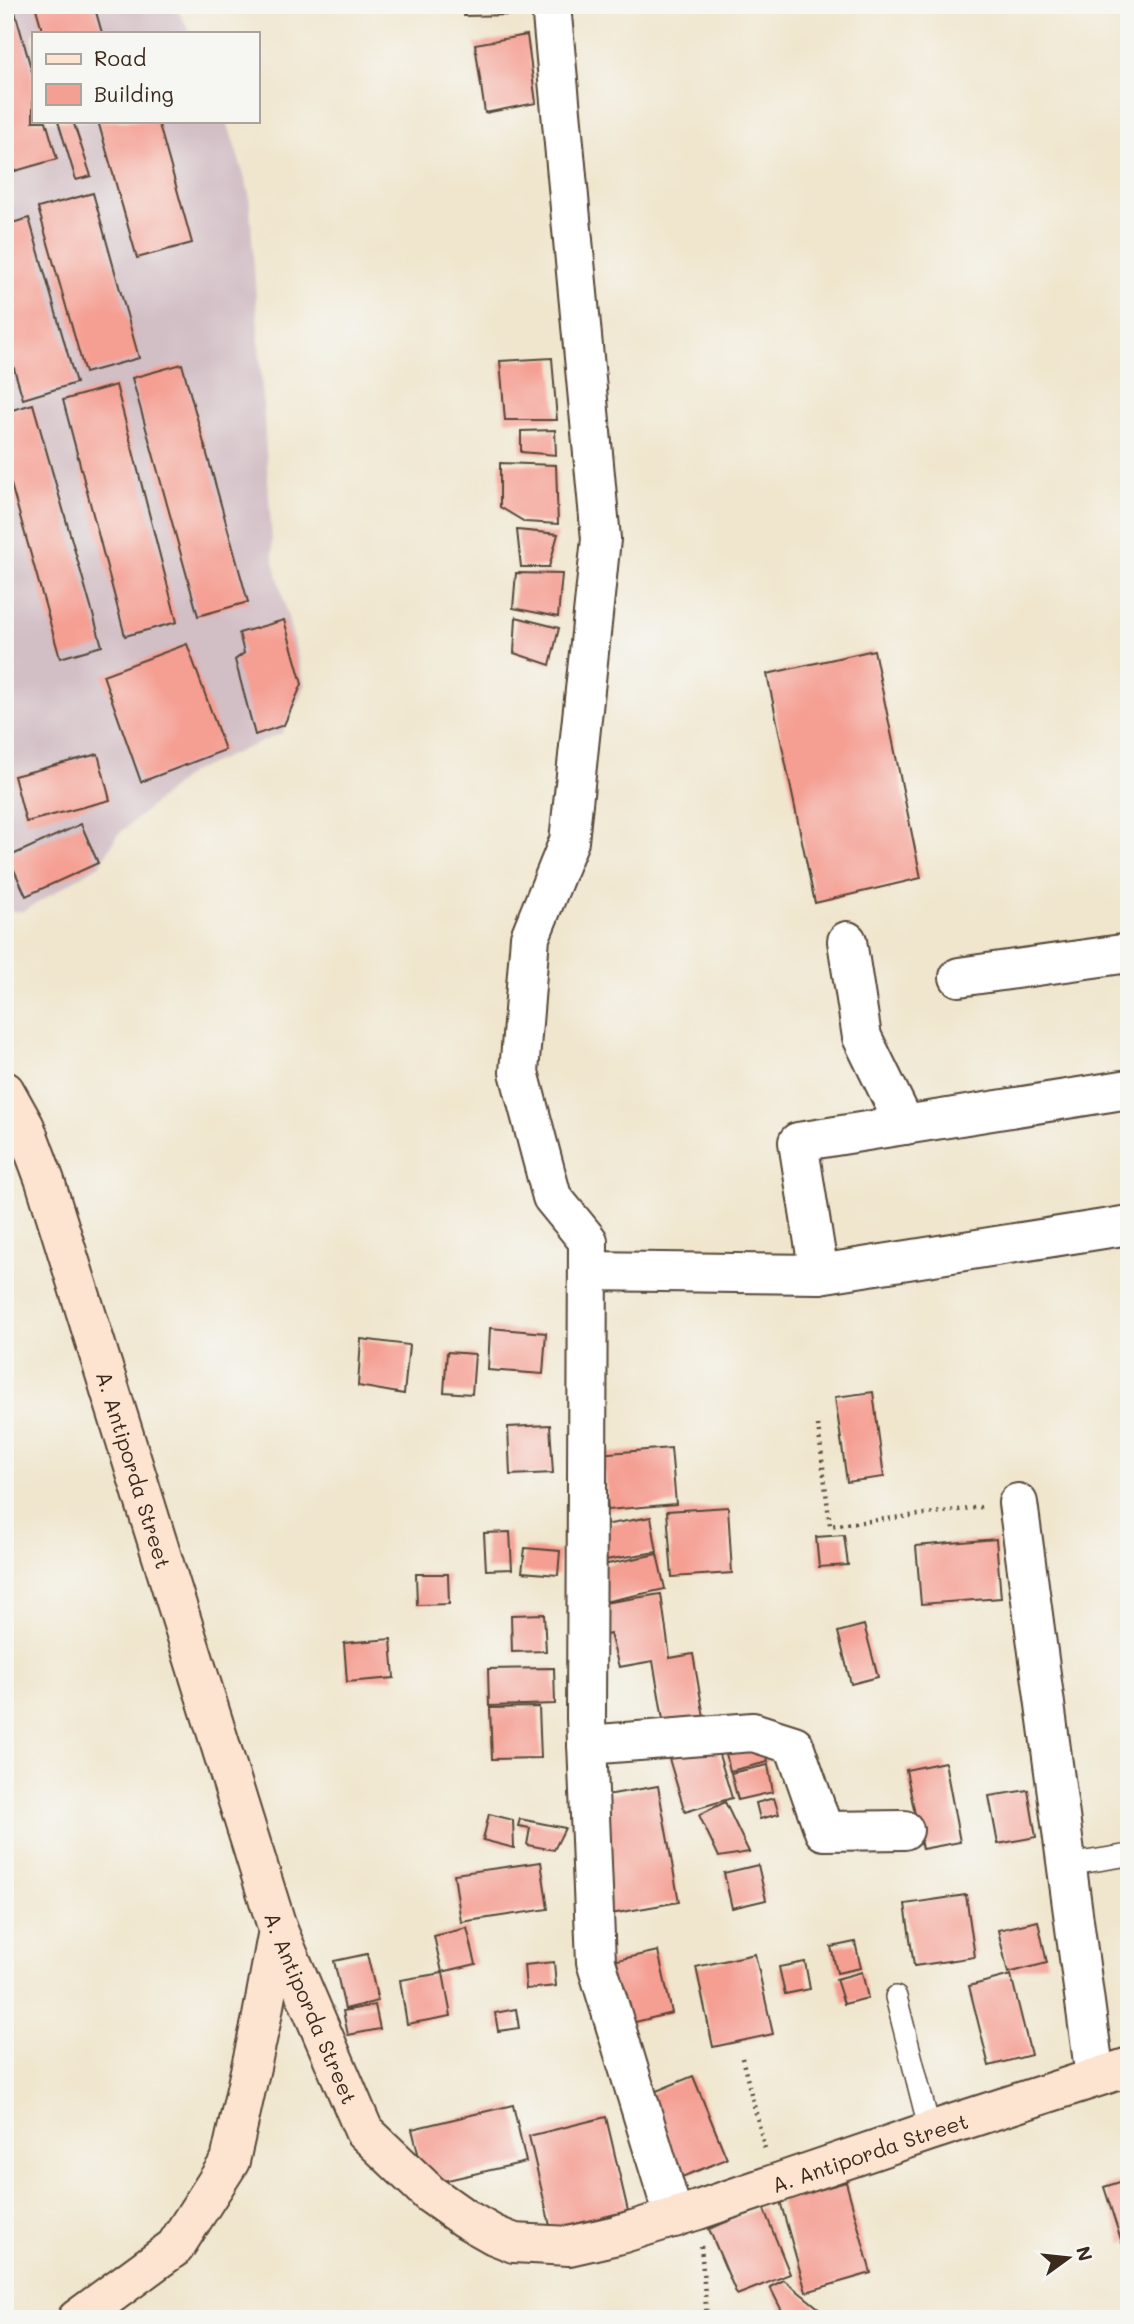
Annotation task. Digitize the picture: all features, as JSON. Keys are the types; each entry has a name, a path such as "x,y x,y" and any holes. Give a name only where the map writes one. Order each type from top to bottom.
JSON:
{"street":[{"path":"551,5 601,539 569,841 530,937 519,1072 552,1197 588,1241 587,1745 596,1962 686,2214"},
{"path":"847,942 862,1037 905,1125"},
{"path":"959,977 1129,953"},
{"path":"819,1274 798,1142 1129,1089"},
{"name":"A. Antiporda Street","path":"5,1091 25,1127 45,1181 278,1930 364,2131 399,2166 455,2212 494,2235 514,2243 569,2246 686,2214 1112,2072"},
{"path":"588,1271 819,1274 1129,1225"},
{"path":"1018,1503 1067,1865 1112,2072"},
{"path":"587,1745 753,1732 794,1745 824,1831 904,1830"},
{"path":"77,2319 175,2246 230,2161 278,1930"}],"lane":[{"path":"1067,1865 1129,1855"},
{"path":"896,1997 930,2131"}],"path":[{"path":"818,1425 830,1526 1018,1503"},
{"path":"742,2058 775,2183"},
{"path":"686,2214 707,2319"}],"shaded area":[{"path":"5,5 174,5 190,32 32,32 32,122 227,122 249,192 273,557 305,686 282,733 191,772 117,835 101,864 24,911 5,912"}],"building":[{"path":"5,5 13,5 32,72 32,122 46,122 57,159 5,174"},
{"path":"35,5 94,5 102,32 43,32"},
{"path":"464,5 513,5 514,15 464,16"},
{"path":"527,35 536,103 485,113 475,44"},
{"path":"58,122 73,122 91,176 76,180"},
{"path":"98,122 158,122 192,243 137,258"},
{"path":"93,193 139,358 85,373 38,208"},
{"path":"29,218 76,383 23,399 5,338 5,225"},
{"path":"552,358 557,420 505,420 500,361"},
{"path":"182,364 248,602 198,616 132,378"},
{"path":"116,385 177,622 125,636 63,400"},
{"path":"33,404 102,646 60,658 5,463 5,412"},
{"path":"555,430 556,455 521,452 521,431"},
{"path":"500,463 556,465 558,524 525,522 500,507"},
{"path":"517,530 558,534 549,567 521,567"},
{"path":"516,573 562,574 558,617 513,608"},
{"path":"516,617 559,628 550,665 514,653"},
{"path":"284,620 302,684 284,725 255,735 235,660 244,653 239,633"},
{"path":"187,644 225,750 141,782 103,675"},
{"path":"874,650 921,878 815,903 767,674"},
{"path":"98,754 110,800 26,822 14,776"},
{"path":"81,824 98,863 26,896 8,857"},
{"path":"490,1328 546,1333 543,1374 488,1370"},
{"path":"361,1339 409,1345 404,1394 358,1386"},
{"path":"447,1352 475,1354 472,1394 444,1392"},
{"path":"873,1392 884,1477 847,1482 835,1397"},
{"path":"550,1425 553,1473 510,1475 508,1427"},
{"path":"671,1448 676,1504 608,1510 605,1473 572,1456"},
{"path":"728,1507 732,1573 672,1577 667,1511"},
{"path":"651,1517 657,1552 592,1562 586,1528"},
{"path":"510,1532 512,1569 486,1570 484,1533"},
{"path":"844,1535 848,1565 819,1567 816,1537"},
{"path":"996,1539 1001,1598 921,1604 916,1546"},
{"path":"525,1548 560,1551 558,1575 522,1572"},
{"path":"657,1554 665,1589 590,1605 583,1569"},
{"path":"416,1574 448,1574 449,1604 417,1605"},
{"path":"661,1594 670,1658 693,1654 705,1723 665,1731 653,1661 619,1667 610,1634 583,1641 578,1607"},
{"path":"544,1614 546,1651 512,1652 511,1615"},
{"path":"864,1625 878,1677 851,1684 838,1632"},
{"path":"391,1639 394,1678 347,1682 344,1643"},
{"path":"554,1668 555,1704 489,1706 488,1669"},
{"path":"539,1707 541,1758 492,1759 490,1708"},
{"path":"762,1737 768,1762 730,1771 724,1745"},
{"path":"714,1738 732,1798 685,1812 667,1752"},
{"path":"945,1762 960,1842 922,1849 906,1770"},
{"path":"768,1765 773,1792 738,1800 731,1773"},
{"path":"658,1786 679,1902 605,1915 584,1799"},
{"path":"1028,1790 1036,1837 998,1844 989,1796"},
{"path":"774,1798 779,1814 760,1819 756,1803"},
{"path":"725,1802 749,1852 719,1857 699,1815"},
{"path":"489,1814 513,1820 514,1848 483,1840"},
{"path":"520,1819 565,1828 554,1850 527,1845 530,1828 518,1826"},
{"path":"541,1862 548,1909 461,1922 454,1874"},
{"path":"758,1865 766,1900 732,1908 724,1873"},
{"path":"966,1895 975,1957 914,1966 905,1904"},
{"path":"1038,1921 1047,1963 1008,1973 998,1930"},
{"path":"467,1928 476,1964 442,1972 434,1936"},
{"path":"855,1942 861,1968 837,1973 831,1947"},
{"path":"658,1951 672,2013 619,2026 604,1963"},
{"path":"367,1954 378,2001 345,2009 334,1961"},
{"path":"755,1954 773,2034 713,2047 696,1967"},
{"path":"554,1962 556,1986 526,1989 524,1965"},
{"path":"805,1962 810,1989 785,1994 779,1967"},
{"path":"862,1972 868,1998 844,2004 836,1979"},
{"path":"443,1973 451,2016 407,2024 400,1980"},
{"path":"1011,1975 1031,2055 989,2066 969,1986"},
{"path":"375,2005 380,2029 348,2035 343,2011"},
{"path":"516,2009 519,2028 498,2031 495,2013"},
{"path":"693,2076 727,2159 677,2179 644,2096"},
{"path":"513,2105 526,2162 426,2185 412,2129"},
{"path":"606,2117 628,2211 551,2230 529,2136"},
{"path":"1129,2179 1129,2241 1122,2243 1104,2187"},
{"path":"846,2182 871,2273 806,2292 780,2201"},
{"path":"763,2207 790,2274 737,2295 709,2229"},
{"path":"784,2280 826,2314 816,2319 786,2319 770,2287"}]}
